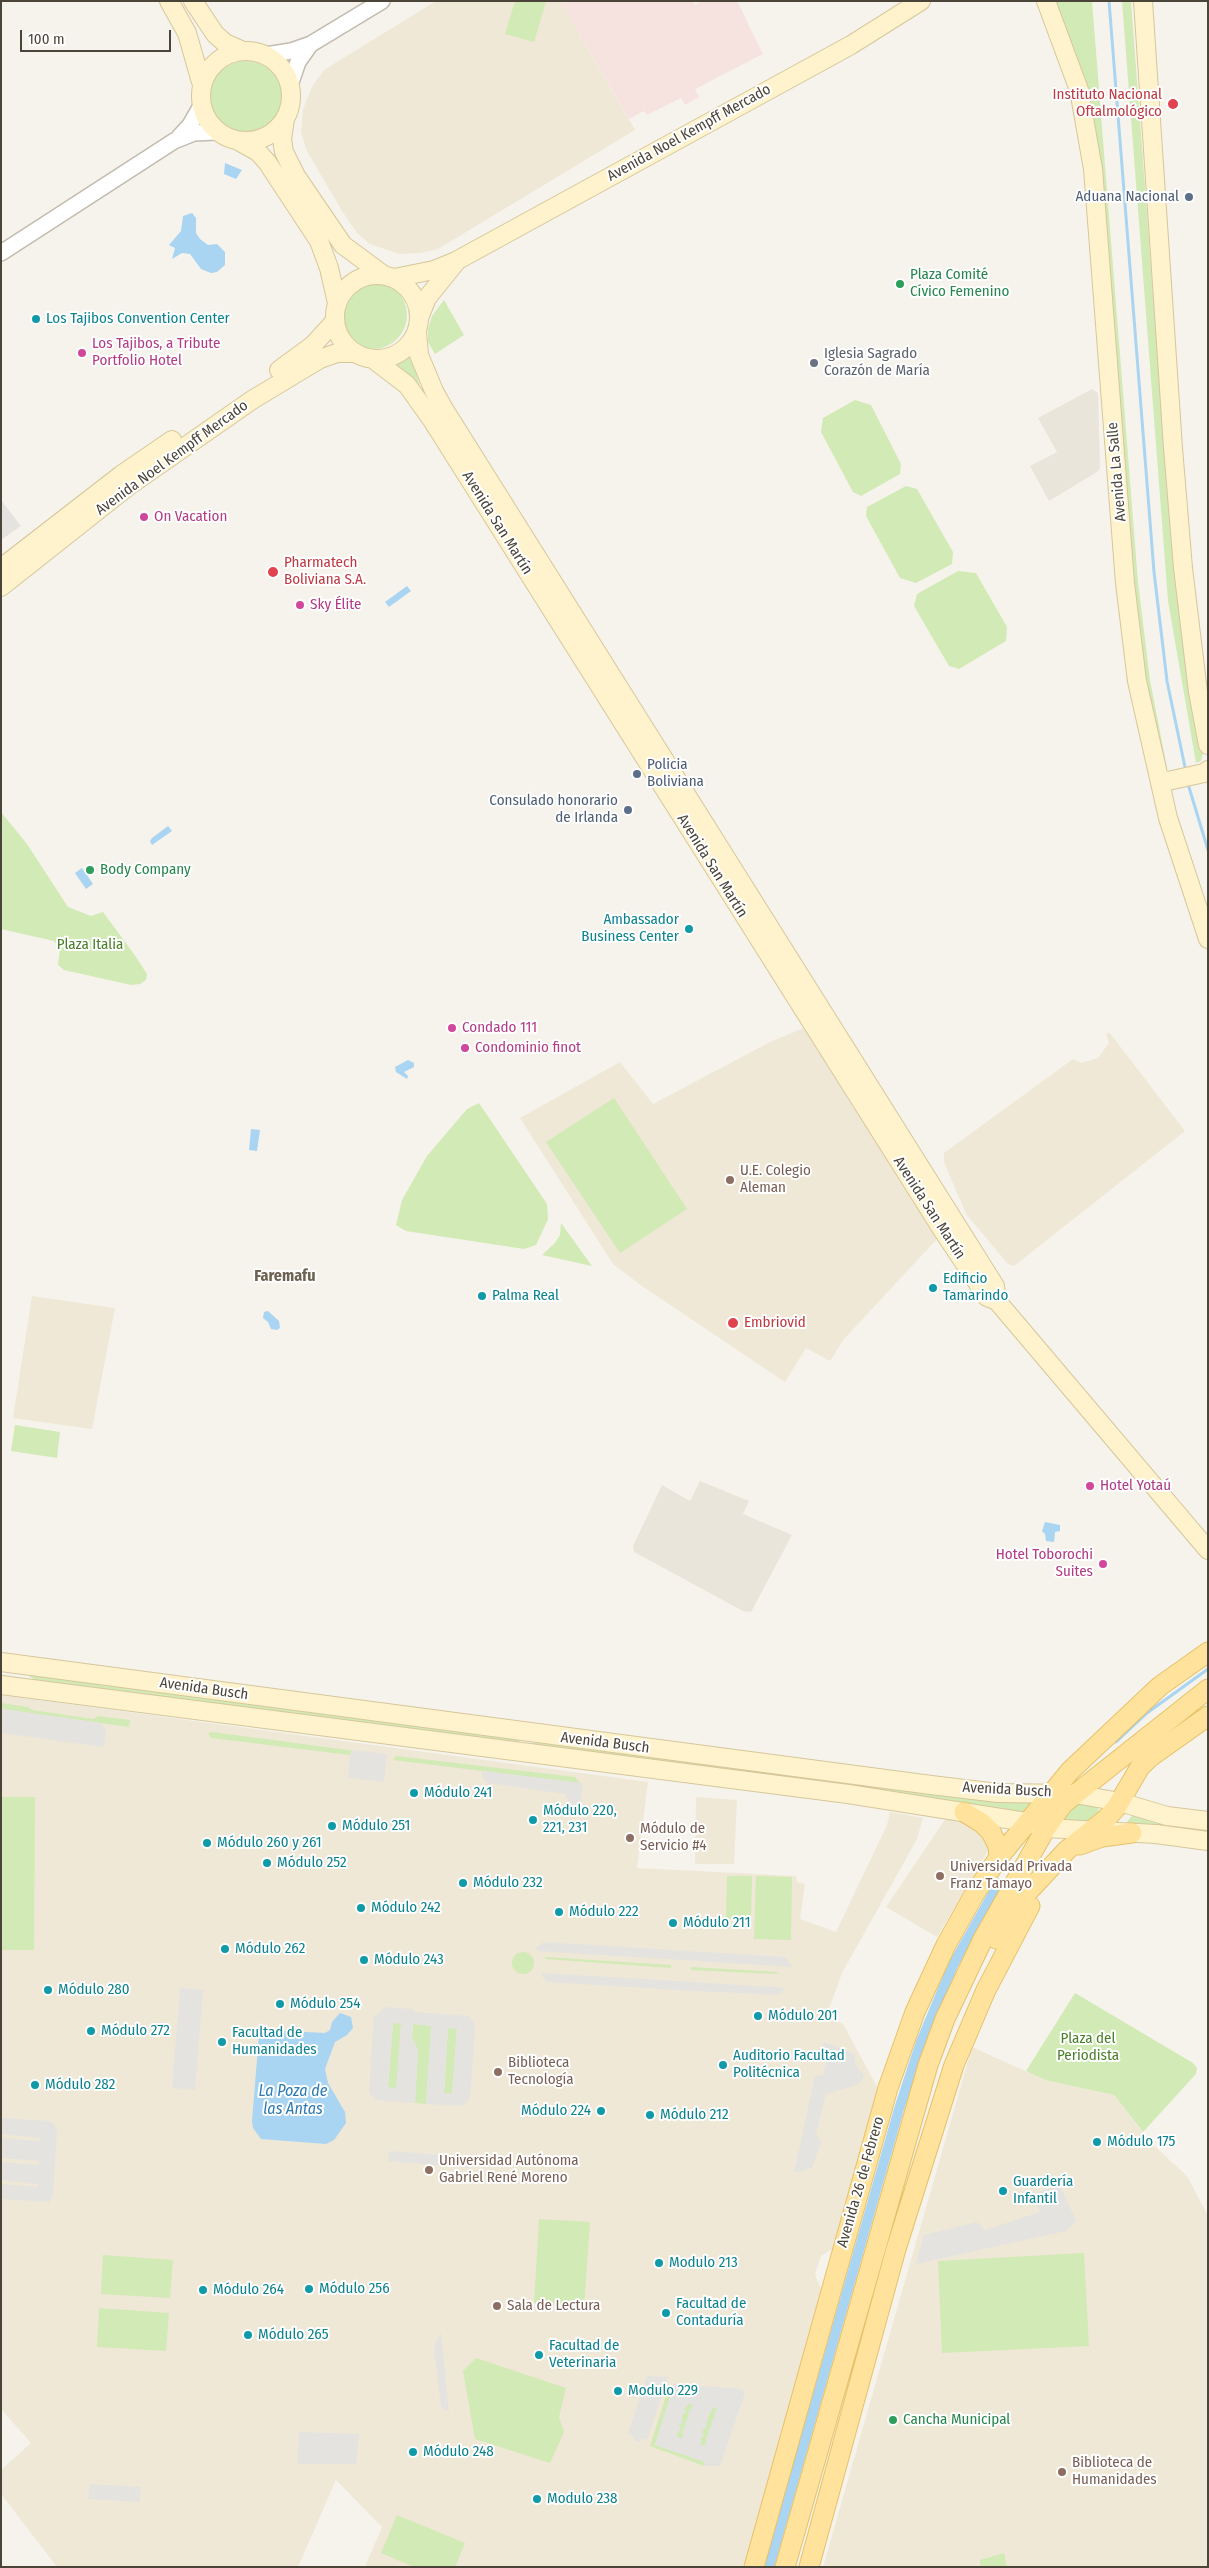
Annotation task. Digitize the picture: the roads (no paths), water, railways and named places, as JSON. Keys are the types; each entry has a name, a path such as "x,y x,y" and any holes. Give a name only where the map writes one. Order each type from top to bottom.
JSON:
{"main road":[{"path":"169,1 187,33 201,82 201,106 209,124 216,132 258,152 267,162 319,241 329,268 337,303 335,321 337,333 344,344 354,353 372,359 386,358 399,353 410,344 418,325 412,294 343,245 307,192 284,152 282,140 285,119"},
{"path":"193,1 215,34 225,43 243,51 266,55 282,68 290,85 290,108 277,130 266,137 254,141 240,142"},
{"name":"Avenida Noel Kempff Mercado","path":"389,277 434,270 456,261 852,45 921,1"},
{"name":"Avenida La Salle","path":"1045,1 1079,90 1088,134 1099,242 1125,583 1137,681 1165,783 1168,818 1208,940"},
{"path":"1144,1 1173,457 1183,568 1198,692 1208,745"},
{"path":"201,82 215,63 223,57 243,51"},
{"name":"Avenida Noel Kempff Mercado","path":"418,325 427,298 456,261"},
{"path":"337,303 351,283 373,275 389,277"},
{"name":"Avenida Noel Kempff Mercado","path":"1,568 121,475 295,359 313,345 335,321"},
{"name":"Avenida San Martín","path":"418,325 419,355 444,409 995,1286 997,1301"},
{"name":"Avenida Noel Kempff Mercado","path":"1,586 130,485 252,400 320,359 337,353 354,353"},
{"name":"Avenida San Martín","path":"372,359 407,385 432,420 938,1224 987,1297 997,1301 1208,1550"},
{"path":"1165,783 1205,773"},
{"name":"Avenida 26 de Febrero","path":"754,2567 888,2088 915,2012 946,1945 975,1893 999,1857 1074,1766 1160,1686 1208,1652"},
{"name":"Avenida Busch","path":"1,1662 908,1782 998,1793 1051,1792 1075,1794 1120,1802 1167,1816 1205,1821"},
{"path":"10,1686 21,1665"},
{"name":"Avenida Busch","path":"10,1686 848,1794 1026,1822 1046,1828 1205,1840"},
{"path":"785,2567 928,2065 945,2019 983,1939 1046,1828 1063,1804 1208,1689"},
{"path":"796,2567 879,2265 954,2025 995,1941 1025,1895 1064,1854 1089,1831 1106,1819 1120,1802 1140,1767 1208,1703"},
{"path":"1158,1751 1208,1716"},
{"path":"526,1753 529,1733"},
{"path":"848,1794 850,1784 857,1780 892,1785 908,1782"},
{"path":"964,1812 982,1823 991,1832 998,1846 999,1857"},
{"path":"1205,1821 1198,1822 1194,1830 1205,1840"},
{"path":"1064,1854 1088,1840 1132,1833"},
{"path":"809,2567 906,2214 954,2065 971,2023 1043,1878"},
{"path":"879,2265 906,2214"}],"street":[{"path":"266,55 291,52 311,44 382,1"},
{"path":"290,85 298,62 311,44"},
{"path":"174,141 190,125 201,106"},
{"path":"1,253 174,141 194,133 216,132"}],"water":[{"path":"225,163 242,170 236,179 224,174"},
{"path":"192,213 196,218 196,233 200,239 208,245 217,244 225,252 225,265 217,272 211,273 201,269 190,254 182,253 172,259 175,248 169,245 181,231 183,216"},
{"path":"407,586 411,591 389,607 385,602"},
{"path":"168,826 172,831 152,845 150,841 152,838"},
{"path":"82,868 93,884 86,889 75,873"},
{"path":"408,1060 414,1063 414,1067 404,1072 408,1076 407,1079 396,1072 395,1067"},
{"path":"251,1129 260,1130 257,1151 249,1150"},
{"path":"268,1311 279,1321 280,1328 277,1330 271,1329 268,1322 263,1318 264,1312"},
{"path":"1045,1522 1060,1525 1060,1531 1055,1532 1054,1542 1046,1541 1045,1534 1042,1531"},
{"name":"La Poza de las Antas","path":"340,2013 351,2017 353,2028 347,2035 335,2042 325,2069 328,2083 345,2112 346,2123 334,2140 326,2144 261,2139 253,2128 252,2121 259,2035 267,2030 325,2033 330,2030 332,2022"}],"waterway":[{"path":"1109,1 1154,572 1167,681 1186,772"},
{"path":"1188,784 1208,850"},
{"path":"1116,1742 1147,1713 1208,1669"},
{"path":"769,2567 899,2109 921,2042 953,1965 999,1883"}],"place":[{"name":"Instituto Nacional Oftalmológico","path":"1173,104"},
{"name":"Aduana Nacional","path":"1189,197"},
{"name":"Plaza Comité Cívico Femenino","path":"900,284"},
{"name":"Los Tajibos Convention Center","path":"36,319"},
{"name":"Los Tajibos, a Tribute Portfolio Hotel","path":"82,353"},
{"name":"Iglesia Sagrado Corazón de María","path":"814,363"},
{"name":"On Vacation","path":"144,517"},
{"name":"Pharmatech Boliviana S.A.","path":"273,572"},
{"name":"Sky Élite","path":"300,605"},
{"name":"Policia Boliviana","path":"637,774"},
{"name":"Consulado honorario de Irlanda","path":"628,810"},
{"name":"Body Company","path":"90,870"},
{"name":"Ambassador Business Center","path":"689,929"},
{"name":"Condado 111","path":"452,1028"},
{"name":"Condominio finot","path":"465,1048"},
{"name":"U.E. Colegio Aleman","path":"730,1180"},
{"name":"Edificio Tamarindo","path":"933,1288"},
{"name":"Palma Real","path":"482,1296"},
{"name":"Embriovid","path":"733,1323"},
{"name":"Hotel Yotaú","path":"1090,1486"},
{"name":"Hotel Toborochi Suites","path":"1103,1564"},
{"name":"Módulo 241","path":"414,1793"},
{"name":"Módulo 220, 221, 231","path":"533,1820"},
{"name":"Módulo 251","path":"332,1826"},
{"name":"Módulo de Servicio #4","path":"630,1838"},
{"name":"Módulo 260 y 261","path":"207,1843"},
{"name":"Módulo 252","path":"267,1863"},
{"name":"Universidad Privada Franz Tamayo","path":"940,1876"},
{"name":"Módulo 232","path":"463,1883"},
{"name":"Módulo 242","path":"361,1908"},
{"name":"Módulo 222","path":"559,1912"},
{"name":"Módulo 211","path":"673,1923"},
{"name":"Módulo 262","path":"225,1949"},
{"name":"Módulo 243","path":"364,1960"},
{"name":"Módulo 280","path":"48,1990"},
{"name":"Módulo 254","path":"280,2004"},
{"name":"Módulo 201","path":"758,2016"},
{"name":"Módulo 272","path":"91,2031"},
{"name":"Facultad de Humanidades","path":"222,2042"},
{"name":"Auditorio Facultad Politécnica","path":"723,2065"},
{"name":"Biblioteca Tecnología","path":"498,2072"},
{"name":"Módulo 282","path":"35,2085"},
{"name":"Módulo 224","path":"601,2111"},
{"name":"Módulo 212","path":"650,2115"},
{"name":"Módulo 175","path":"1097,2142"},
{"name":"Universidad Autónoma Gabriel René Moreno","path":"429,2170"},
{"name":"Guardería Infantil","path":"1003,2191"},
{"name":"Modulo 213","path":"659,2263"},
{"name":"Módulo 256","path":"309,2289"},
{"name":"Módulo 264","path":"203,2290"},
{"name":"Sala de Lectura","path":"497,2306"},
{"name":"Facultad de Contaduría","path":"666,2313"},
{"name":"Módulo 265","path":"248,2335"},
{"name":"Facultad de Veterinaria","path":"539,2355"},
{"name":"Modulo 229","path":"618,2391"},
{"name":"Cancha Municipal","path":"893,2420"},
{"name":"Módulo 248","path":"413,2452"},
{"name":"Biblioteca de Humanidades","path":"1062,2472"},
{"name":"Modulo 238","path":"537,2499"}],"district":[{"name":"Faremafu","path":"285,1277"}],"park label":[{"name":"Plaza Italia","path":"90,945"},
{"name":"Plaza del Periodista","path":"1088,2048"}]}
